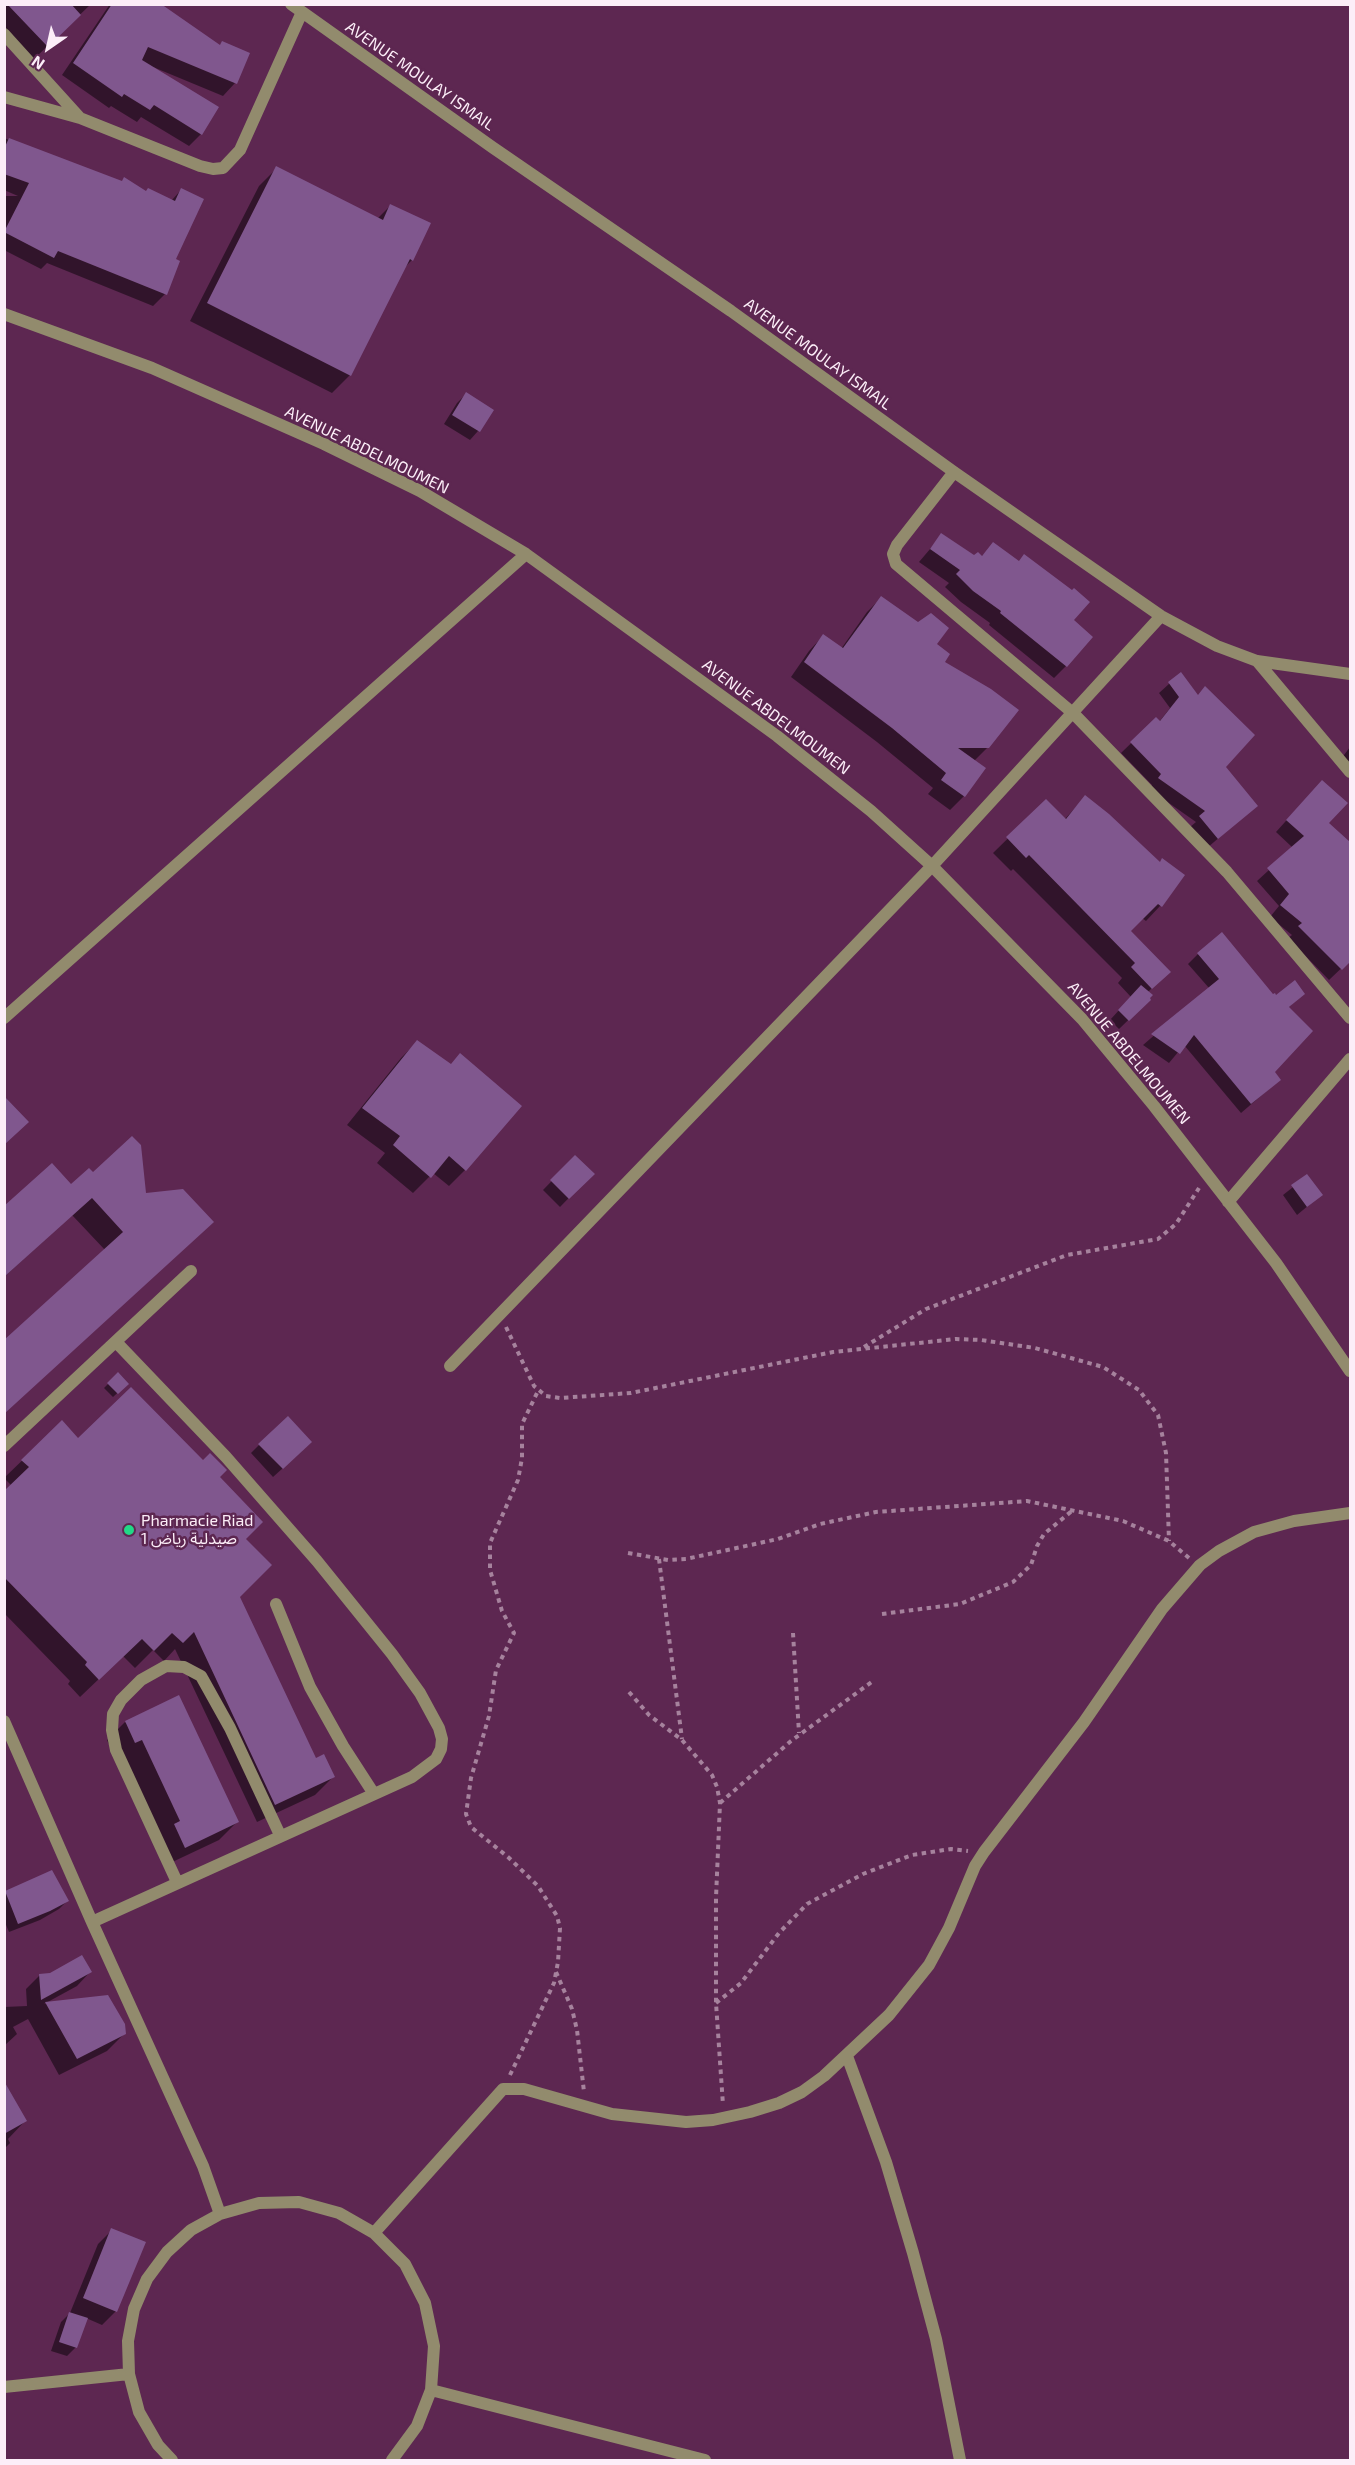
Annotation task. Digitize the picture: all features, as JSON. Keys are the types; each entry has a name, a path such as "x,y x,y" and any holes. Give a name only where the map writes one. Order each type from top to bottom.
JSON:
{"street":[{"name":"AVENUE MOULAY ISMAIL","path":"291,4 492,147 731,311 954,472 1161,616 1208,641 1257,661 1350,674"},
{"path":"4,97 80,118 200,166 213,169 223,168 240,150 302,12"},
{"path":"4,34 80,118"},
{"name":"AVENUE ABDELMOUMEN","path":"4,314 152,368 324,444 420,491 526,554 777,736 871,811 932,866 1082,1019 1154,1106 1276,1263 1350,1371"},
{"path":"954,472 897,545 893,560 1074,714 1227,872 1350,1018"},
{"path":"4,1018 526,554"},
{"path":"450,1366 932,866 1074,714 1161,616"},
{"path":"1257,661 1350,772"},
{"path":"1228,1202 1350,1059"},
{"path":"4,1446 117,1343 191,1271"},
{"path":"92,1922 412,1777 433,1762 439,1754 442,1738 420,1694 392,1654 317,1561 226,1456 117,1343"},
{"path":"374,2233 503,2089 524,2089 612,2114 687,2122 724,2117 779,2103 802,2092 847,2056 889,2015 929,1965 949,1928 975,1866 984,1852 1084,1722 1162,1609 1200,1565 1219,1551 1254,1532 1294,1521 1350,1513"},
{"path":"276,1604 310,1687 343,1746 374,1794"},
{"path":"177,1882 116,1750 112,1730 113,1714 121,1701 141,1680 166,1666 184,1667 201,1676 230,1728 280,1835"},
{"path":"4,1721 203,2166 220,2214"},
{"path":"847,2056 886,2162 913,2253 936,2339 960,2460"},
{"path":"172,2460 158,2445 139,2412 129,2374 128,2341 134,2309 147,2279 166,2252 191,2230 220,2214 259,2203 299,2202 339,2213 374,2233 405,2264 425,2303 434,2346 431,2390 417,2426 392,2460"},
{"path":"4,2387 129,2374"},
{"path":"431,2390 705,2460"}],"path":[{"path":"862,1348 926,1309 1067,1255 1158,1239 1176,1224 1207,1175"},
{"path":"500,1313 538,1390 546,1396 569,1398 631,1393 862,1348 956,1339 981,1340 1067,1355 1103,1367 1139,1390 1158,1414 1166,1453 1168,1542"},
{"path":"503,2089 547,2000 556,1972 560,1928 549,1901 526,1873 471,1827 466,1814 471,1778 489,1716 496,1670 514,1633 502,1611 490,1570 490,1543 518,1480 522,1458 522,1424 538,1390"},
{"path":"628,1553 672,1561 778,1539 819,1524 876,1512 1027,1502 1074,1509 1123,1521 1168,1542 1200,1565"},
{"path":"882,1614 960,1604 1013,1582 1032,1565 1037,1546 1044,1534 1074,1509"},
{"path":"659,1559 682,1740"},
{"path":"793,1632 800,1734"},
{"path":"720,1803 800,1734 873,1681"},
{"path":"629,1692 649,1715 682,1740 712,1775 720,1803 716,1898 716,2003 724,2117"},
{"path":"716,2003 736,1988 791,1920 815,1899 863,1874 912,1855 951,1850 984,1852"},
{"path":"556,1972 572,2009 577,2030 585,2108"}],"building":[{"path":"7,4 71,4 81,15 48,47"},
{"path":"112,4 161,4 220,45 222,41 250,53 237,84 148,47 142,60 219,107 202,135 154,105 150,110 124,94 122,97 73,63"},
{"path":"9,138 122,181 124,177 146,191 148,188 175,201 181,188 204,199 176,259 180,261 167,295 58,251 54,258 4,232 29,183 4,174 4,149"},
{"path":"276,166 383,220 390,204 431,223 413,261 410,259 351,376 207,303"},
{"path":"466,392 494,410 480,432 452,415"},
{"path":"941,533 974,555 978,552 982,556 993,542 1019,561 1024,554 1072,590 1074,588 1090,602 1074,620 1093,637 1067,667 1000,613 1001,611 973,591 956,574 960,570 930,549"},
{"path":"881,596 918,622 931,613 949,628 937,644 950,654 945,662 991,689 1019,710 989,748 958,748 986,768 965,797 941,780 946,773 892,728 804,662 823,634 843,648"},
{"path":"1181,672 1198,695 1205,686 1255,735 1226,767 1258,806 1218,839 1199,816 1205,811 1158,778 1161,774 1130,742 1156,717 1160,721 1179,697 1168,682"},
{"path":"1322,780 1348,803 1329,823 1350,842 1350,962 1342,970 1298,926 1302,923 1280,905 1289,894 1267,868 1304,836 1286,820"},
{"path":"1085,795 1109,814 1160,862 1162,858 1185,875 1162,907 1158,904 1131,931 1171,972 1152,989 1131,967 1135,963 1029,855 1026,858 1006,837 1046,799 1066,819"},
{"path":"1222,932 1273,994 1276,995 1295,980 1305,994 1289,1007 1313,1031 1275,1072 1281,1080 1251,1104 1194,1035 1180,1054 1151,1034 1219,979 1197,953"},
{"path":"1141,985 1153,995 1151,1000 1129,1021 1118,1010"},
{"path":"417,1040 451,1064 460,1053 522,1106 466,1171 449,1156 431,1178 393,1145 400,1136 362,1108"},
{"path":"4,1096 29,1122 4,1145"},
{"path":"132,1136 141,1145 146,1193 183,1189 214,1222 4,1414 4,1340 123,1232 92,1198 4,1277 4,1206 52,1163 71,1184 89,1168 93,1172"},
{"path":"575,1155 595,1174 569,1199 550,1180"},
{"path":"1307,1174 1323,1195 1307,1207 1291,1185"},
{"path":"118,1372 129,1384 118,1394 107,1383"},
{"name":"Pharmacie Riad 1 صيدلية رياض","path":"131,1387 203,1460 210,1453 227,1470 220,1477 263,1522 246,1539 272,1565 240,1597 316,1758 324,1754 335,1777 275,1805 194,1632 183,1643 172,1633 154,1651 142,1639 99,1680 85,1665 87,1662 4,1577 4,1491 29,1467 21,1460 62,1420 78,1438"},
{"path":"288,1416 312,1442 283,1469 258,1444"},
{"path":"179,1695 239,1822 185,1848 174,1824 180,1821 142,1740 135,1743 125,1721"},
{"path":"52,1870 69,1901 18,1924 5,1891"},
{"path":"82,1955 92,1972 41,2000 39,1974 50,1973"},
{"path":"108,1995 125,2024 126,2034 77,2059 45,2002"},
{"path":"4,2081 27,2121 4,2134"},
{"path":"111,2228 146,2242 117,2312 83,2298"},
{"path":"69,2312 88,2318 77,2348 59,2342"}],"place":[{"name":"Pharmacie Riad 1 صيدلية رياض","path":"129,1530"}]}
